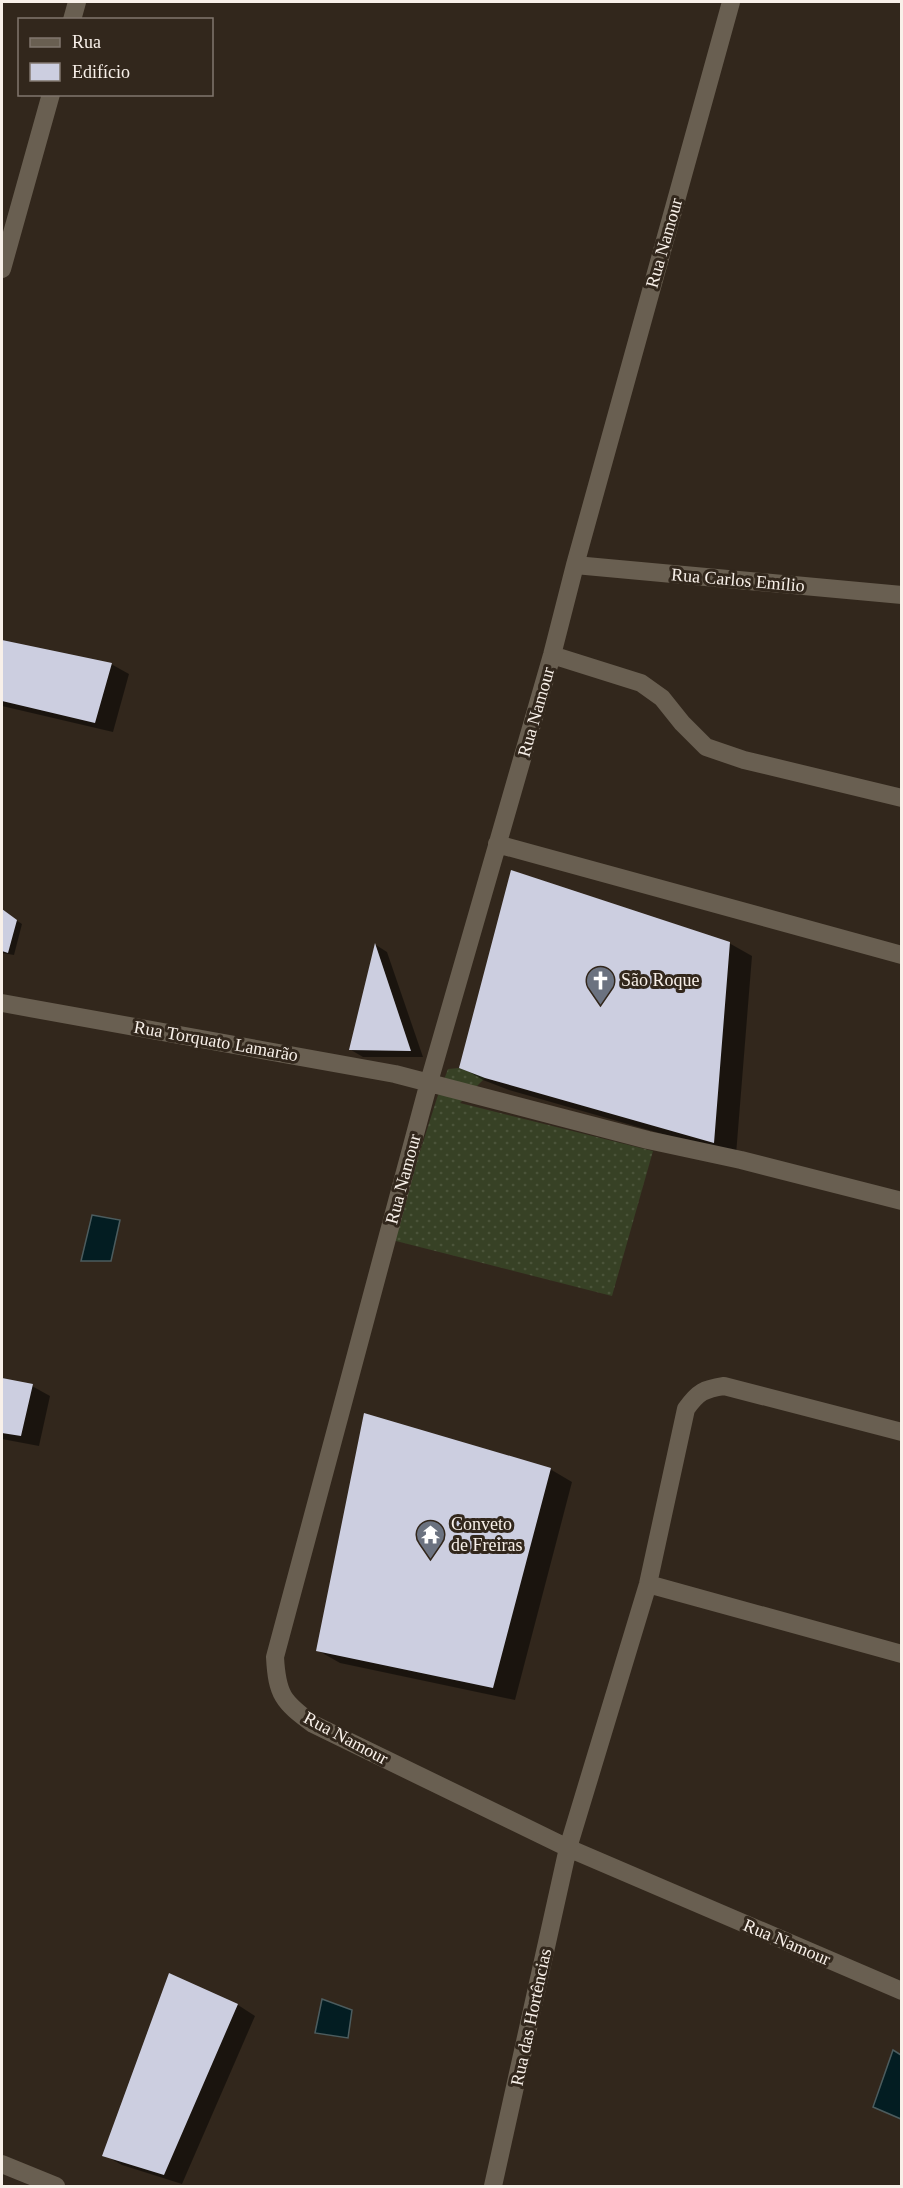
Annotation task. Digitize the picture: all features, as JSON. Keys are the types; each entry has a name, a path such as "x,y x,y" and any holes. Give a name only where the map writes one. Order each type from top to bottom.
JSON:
{"street":[{"path":"73,18 77,2"},
{"name":"Rua Namour","path":"731,2 574,565 552,655 429,1082 275,1657 277,1681 289,1706 313,1724 568,1848 902,1991"},
{"path":"2,269 50,96"},
{"name":"Rua Carlos Emílio","path":"574,565 902,595"},
{"path":"552,655 641,683 662,698 682,723 706,747 744,760 902,798"},
{"path":"497,844 902,955"},
{"name":"Rua Torquato Lamarão","path":"2,1003 342,1064 429,1082 648,1140 741,1160 902,1201"},
{"name":"Rua das Hortências","path":"493,2187 568,1848 648,1584 686,1409 694,1397 705,1389 724,1386 902,1432"},
{"path":"648,1584 902,1654"},
{"path":"2,2164 56,2187"}],"green space":[{"path":"459,1068 485,1078 460,1103 653,1151 612,1296 392,1240 448,1069"}],"water":[{"path":"92,1215 120,1220 111,1261 81,1261"},
{"path":"322,1999 352,2010 348,2038 315,2033"},
{"path":"893,2050 901,2055 901,2119 873,2107"}],"building":[{"path":"2,640 112,663 95,723 2,701"},
{"name":"São Roque","path":"511,870 730,942 714,1143 485,1078 459,1068"},
{"path":"2,909 17,920 8,953 2,951"},
{"path":"375,943 411,1051 349,1050"},
{"path":"2,1378 33,1384 21,1436 2,1433"},
{"name":"Conveto de Freiras","path":"364,1413 551,1468 493,1688 316,1651"},
{"path":"169,1973 238,2004 164,2175 102,2156"}],"place":[{"name":"São Roque","path":"600,1006"},
{"name":"Conveto de Freiras","path":"430,1560"}]}
